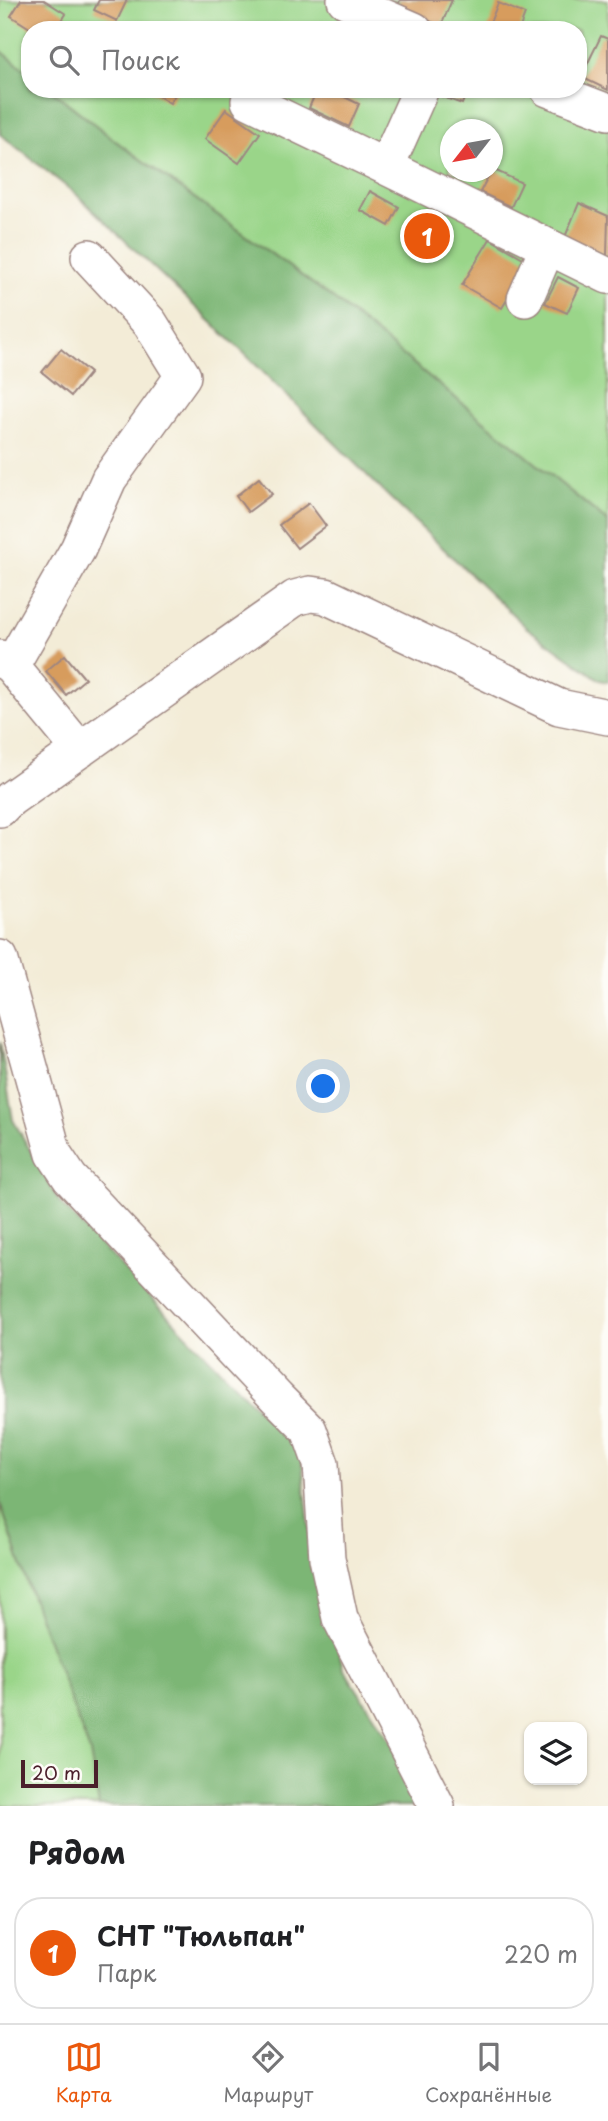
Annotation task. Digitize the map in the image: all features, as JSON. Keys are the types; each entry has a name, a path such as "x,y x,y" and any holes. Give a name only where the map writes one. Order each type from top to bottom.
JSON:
{"street":[{"path":"345,0 393,21"},
{"path":"386,167 417,98"},
{"path":"571,98 608,112"},
{"path":"249,101 608,276"},
{"path":"525,299 547,248"},
{"path":"80,750 6,662 78,549 108,480 183,376 150,323 89,257"},
{"path":"0,809 10,799 295,598 310,594 339,602 559,707 608,717"},
{"path":"0,958 54,1154 70,1178 309,1430 321,1464 327,1558 340,1618 437,1806"}],"green space":[{"path":"0,0 608,0 608,522 335,300 121,145 61,98 587,98 587,21 21,21 21,67 0,50"},
{"path":"0,50 21,67 21,98 61,98 114,140 335,300 608,522 608,682 600,680 527,628 77,195 0,134"},
{"path":"0,1042 13,1120 60,1203 301,1454 310,1533 343,1668 399,1754 423,1806 99,1806 90,1752 0,1503"},
{"path":"0,1503 90,1752 99,1806 0,1806"}],"building":[{"path":"21,0 44,0 66,14 62,21 21,22 11,16"},
{"path":"99,0 127,0 117,21 94,10"},
{"path":"400,0 452,0 443,21 429,21 397,7"},
{"path":"498,3 525,14 522,21 491,21"},
{"path":"601,36 608,39 608,90 587,80 587,65"},
{"path":"313,98 347,98 359,104 349,127 309,108"},
{"path":"445,98 464,98 462,104"},
{"path":"226,109 260,133 239,163 205,139"},
{"path":"503,174 522,183 511,207 480,192 485,182 503,182"},
{"path":"370,191 399,207 389,226 360,210"},
{"path":"579,203 608,216 607,256 565,237"},
{"path":"490,239 530,262 502,308 462,285"},
{"path":"558,277 579,288 567,313 545,303"},
{"path":"61,349 90,373 71,396 42,372"},
{"path":"259,478 272,494 248,512 236,496"},
{"path":"309,503 326,526 297,548 279,525"},
{"path":"65,655 85,679 66,695 46,671"}],"place":[{"name":"СНТ \"Тюльпан\"","path":"427,236"}]}
